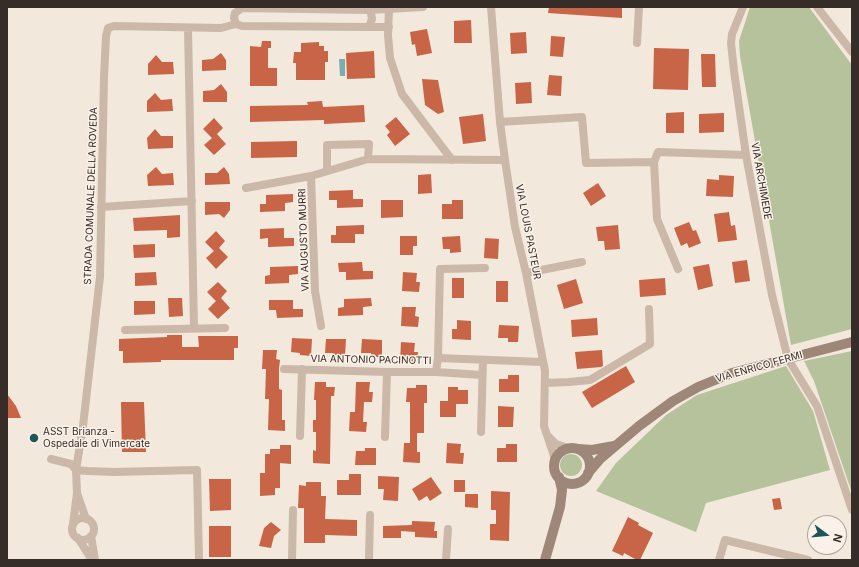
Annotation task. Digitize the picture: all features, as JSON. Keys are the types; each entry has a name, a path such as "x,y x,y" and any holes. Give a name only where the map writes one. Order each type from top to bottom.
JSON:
{"street":[{"path":"236,24 234,18 235,13 242,8 369,10 423,7"},
{"name":"VIA LOUIS PASTEUR","path":"491,7 500,122 505,160 515,227 526,273 543,362 545,383 544,426 554,456 554,464"},
{"path":"637,43 639,7"},
{"name":"VIA ARCHIMEDE","path":"743,7 732,34 731,43 746,155 772,295 788,359 817,406 852,510"},
{"path":"817,7 852,52"},
{"path":"389,9 388,27 390,58 402,94 452,160"},
{"path":"369,10 372,19 369,27"},
{"name":"STRADA COMUNALE DELLA ROVEDA","path":"93,560 73,533 72,526 77,493 76,470 83,426 100,277 106,36 108,28 114,26 221,28 236,24 242,26 388,27"},
{"path":"188,28 194,328"},
{"path":"500,122 582,117 586,164 654,162"},
{"path":"327,171 327,145 369,144 368,159"},
{"path":"678,269 657,219 654,162 658,152 746,155"},
{"name":"VIA AUGUSTO MURRI","path":"320,326 315,291 311,176 368,159 505,160"},
{"path":"246,188 311,176"},
{"path":"101,207 192,201"},
{"path":"526,273 582,262"},
{"path":"438,358 440,269 485,268"},
{"path":"545,383 590,380 650,344 649,308"},
{"path":"125,330 225,328"},
{"name":"VIA ENRICO FERMI","path":"588,473 614,446 657,412 698,387 732,373 852,342"},
{"name":"VIA ANTONIO PACINOTTI","path":"284,369 436,372 438,358 543,362"},
{"path":"481,432 483,360"},
{"path":"300,436 302,369"},
{"path":"385,437 387,372"},
{"path":"436,372 482,375"},
{"path":"546,435 556,444 568,448 579,449 589,460 590,467 585,478 570,491 560,507"},
{"name":"VIA ENRICO FERMI","path":"579,449 592,450 614,446"},
{"path":"545,560 560,507 562,490 554,464 558,454 568,448"},
{"path":"51,459 71,464 76,470 114,472 197,470 199,560"},
{"path":"559,477 568,483 579,482"},
{"name":"STRADA COMUNALE DELLA ROVEDA","path":"77,493 86,519 92,523 93,526 93,533 91,536 93,560"},
{"path":"292,560 293,510"},
{"path":"369,560 370,515"},
{"path":"72,526 76,521 83,518 86,519"},
{"path":"446,560 448,529"},
{"path":"78,538 84,540 91,536"},
{"path":"719,560 725,540 808,560"}],"green space":[{"path":"750,7 809,7 852,65 852,329 791,345 740,56 739,41"},
{"path":"852,351 852,493 814,381 804,361"},
{"path":"786,366 813,411 830,470 706,503 696,532 596,491 616,463 666,415 697,395"},
{"path":"571,454 579,457 582,465 579,473 571,476 563,473 560,465 563,457"}],"water":[{"path":"339,59 345,59 345,76 340,76"}],"building":[{"path":"549,7 622,7 622,18 548,13"},
{"path":"471,20 472,43 454,43 454,21"},
{"path":"427,29 432,53 417,56 415,44 412,45 410,32"},
{"path":"526,32 527,53 511,54 510,33"},
{"path":"551,36 565,37 563,57 550,56"},
{"path":"262,41 271,41 271,48 268,48 268,68 277,68 277,86 250,86 250,46 261,47"},
{"path":"319,42 319,46 324,46 324,51 328,51 328,62 325,62 325,80 296,80 296,63 293,63 294,52 301,52 301,43"},
{"path":"654,48 689,49 688,90 653,89"},
{"path":"374,51 375,78 347,79 346,53"},
{"path":"221,53 226,60 226,70 202,71 202,60 213,59"},
{"path":"701,54 715,54 716,87 702,87"},
{"path":"156,55 162,62 173,62 174,74 148,75 148,64"},
{"path":"549,75 562,76 561,96 547,95"},
{"path":"422,79 438,80 444,112 438,114 425,105"},
{"path":"531,82 532,103 516,104 515,83"},
{"path":"221,84 227,92 227,102 203,102 203,91 214,90"},
{"path":"155,93 161,100 172,99 173,111 147,112 147,101"},
{"path":"322,101 323,107 364,105 365,122 324,124 324,120 250,122 250,106 308,105 307,102"},
{"path":"684,112 684,133 666,133 666,113"},
{"path":"724,113 724,132 699,133 699,114"},
{"path":"483,114 486,141 463,144 459,117"},
{"path":"396,117 410,134 395,146 387,135 390,132 385,126"},
{"path":"214,118 223,128 217,134 226,144 214,155 204,145 212,138 203,129"},
{"path":"155,129 161,136 173,136 173,148 148,149 147,138"},
{"path":"297,141 297,157 251,158 251,142"},
{"path":"156,167 162,174 173,173 174,185 148,186 147,175"},
{"path":"224,167 229,174 230,184 205,185 205,173 217,173"},
{"path":"431,174 432,193 418,194 418,175"},
{"path":"719,175 734,176 733,197 706,196 707,179 719,180"},
{"path":"598,183 606,196 591,206 583,193"},
{"path":"353,190 353,199 363,199 363,207 337,208 337,200 329,200 329,191"},
{"path":"293,194 293,202 285,203 285,211 260,212 260,204 266,204 266,195"},
{"path":"381,200 403,200 403,217 381,218"},
{"path":"452,200 463,200 463,219 442,219 442,204 452,204"},
{"path":"205,202 230,202 230,210 224,218 219,214 205,215"},
{"path":"729,212 731,226 735,225 737,240 718,242 714,214"},
{"path":"180,215 180,237 167,238 167,230 134,231 133,218"},
{"path":"689,222 693,231 696,230 701,243 689,248 687,243 681,246 674,228"},
{"path":"364,225 364,234 355,234 355,243 331,243 331,235 336,235 336,226"},
{"path":"618,225 620,249 605,250 604,241 598,241 596,227"},
{"path":"284,228 284,238 294,238 294,246 268,247 268,238 260,239 260,229"},
{"path":"216,231 225,241 219,248 228,257 216,269 206,258 214,251 205,242"},
{"path":"400,236 417,236 417,246 413,246 413,255 400,255"},
{"path":"460,236 461,252 450,253 450,249 443,249 442,237"},
{"path":"485,238 499,239 498,259 484,258"},
{"path":"155,244 155,257 134,258 133,245"},
{"path":"747,260 750,281 735,283 732,262"},
{"path":"362,262 363,271 373,271 373,279 346,280 346,272 339,272 338,263"},
{"path":"709,264 713,286 698,290 693,267"},
{"path":"298,266 298,274 289,275 289,283 265,284 265,276 270,275 270,267"},
{"path":"156,272 157,285 135,286 135,273"},
{"path":"403,272 417,273 416,282 420,282 419,292 402,291"},
{"path":"452,278 464,278 464,298 452,298"},
{"path":"665,278 666,295 640,297 639,280"},
{"path":"576,279 583,303 564,309 557,285"},
{"path":"496,281 508,281 508,302 496,302"},
{"path":"218,282 227,291 221,298 230,308 218,319 208,309 216,301 207,292"},
{"path":"168,298 182,298 183,316 169,317"},
{"path":"371,298 372,306 363,307 363,315 338,316 338,308 344,307 344,299"},
{"path":"269,300 293,300 293,309 303,309 303,317 277,318 276,310 269,310"},
{"path":"134,301 155,301 155,314 134,315"},
{"path":"402,307 416,307 415,316 419,317 418,327 401,326"},
{"path":"597,318 598,335 572,337 571,320"},
{"path":"457,320 471,321 471,340 452,339 452,329 457,329"},
{"path":"499,325 519,326 518,342 508,342 508,338 498,338"},
{"path":"167,335 182,335 182,347 199,347 198,336 238,336 238,348 234,348 234,360 161,360 161,362 123,363 123,351 119,351 119,339 167,337"},
{"path":"292,338 312,339 311,356 291,352"},
{"path":"326,339 346,339 345,356 325,353"},
{"path":"362,339 382,340 382,357 371,357 371,353 361,353"},
{"path":"401,342 415,343 414,352 418,352 417,362 400,362"},
{"path":"263,350 277,350 276,359 280,360 279,389 282,390 282,420 285,420 285,431 268,430 269,399 265,399 266,369 262,369"},
{"path":"602,350 603,366 577,369 575,352"},
{"path":"626,366 635,382 592,408 582,392"},
{"path":"508,375 519,375 519,392 499,392 499,379 508,379"},
{"path":"315,382 326,382 326,387 335,387 334,396 331,396 330,464 313,463 313,450 316,451 316,432 313,432 313,420 316,420 316,400 314,400"},
{"path":"356,382 370,382 369,392 373,392 372,402 364,402 363,422 367,422 366,432 349,431 350,412 355,412"},
{"path":"416,385 427,385 427,403 424,403 424,433 417,433 417,452 420,452 420,463 403,462 404,443 410,443 410,402 406,402 407,388 416,388"},
{"path":"448,387 458,387 458,390 468,390 468,404 456,404 456,417 440,417 440,401 448,401"},
{"path":"7,394 16,406 21,418 7,418"},
{"path":"121,402 144,402 146,452 122,452"},
{"path":"498,406 514,407 513,427 498,427"},
{"path":"447,443 461,444 460,453 464,453 463,464 446,463"},
{"path":"506,444 517,444 517,462 497,462 497,448 506,448"},
{"path":"280,445 291,445 291,464 280,463 280,488 275,488 275,495 260,496 260,473 265,473 265,454 270,454 270,449 280,449"},
{"path":"365,448 376,448 376,465 355,465 356,451 365,451"},
{"path":"349,474 361,474 361,495 337,495 337,480 349,480"},
{"path":"378,476 399,477 398,501 383,500 384,489 378,489"},
{"path":"431,477 442,493 430,501 427,496 419,501 412,489"},
{"path":"209,479 231,479 231,510 210,511"},
{"path":"454,480 465,480 465,492 454,492"},
{"path":"306,482 321,482 321,496 326,496 325,519 357,520 357,536 325,535 325,543 304,543 304,508 298,508 299,485 306,486"},
{"path":"491,491 510,492 509,541 490,540 490,524 496,524 496,510 491,510"},
{"path":"465,494 478,494 478,508 465,507"},
{"path":"780,498 782,509 774,510 772,499"},
{"path":"628,517 639,523 638,525 653,533 640,560 637,560 624,553 623,556 612,551"},
{"path":"412,521 435,522 434,531 437,531 437,538 415,537 415,532 401,531 401,538 383,538 383,526 412,525"},
{"path":"271,522 281,530 274,536 271,548 259,546 264,528"},
{"path":"209,526 231,526 231,557 209,557"}],"place":[{"name":"ASST Brianza - Ospedale di Vimercate","path":"34,438"}]}
